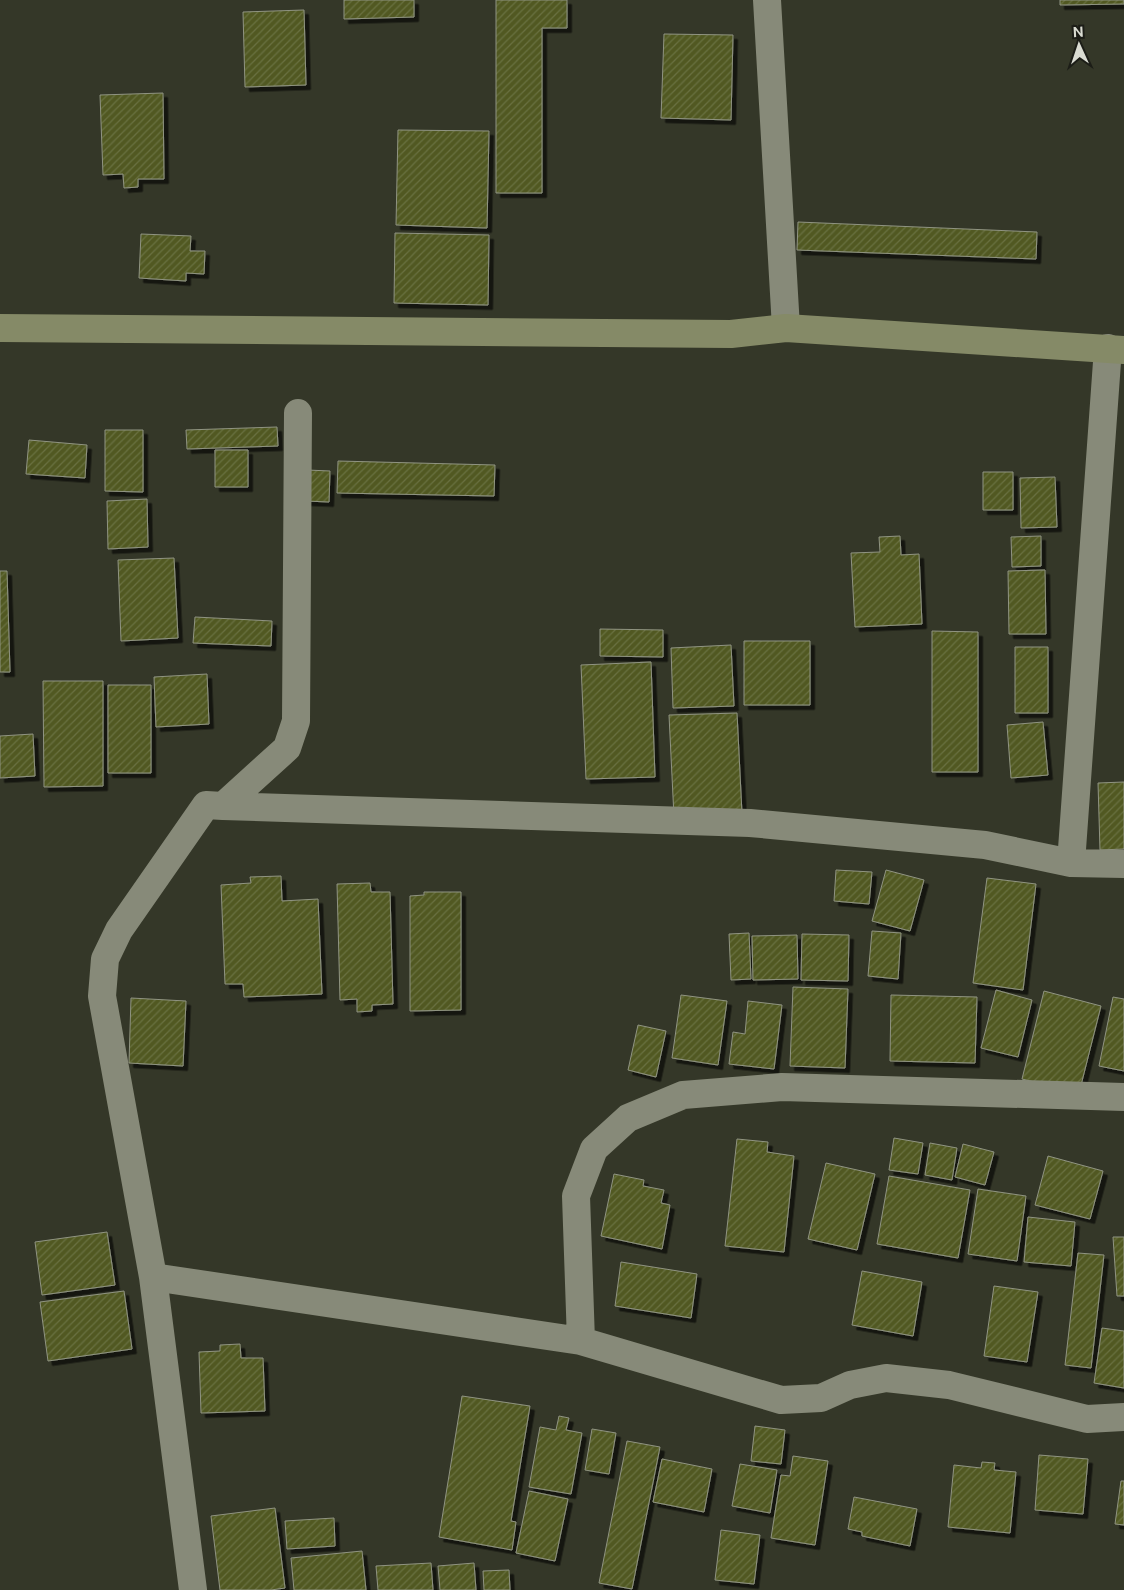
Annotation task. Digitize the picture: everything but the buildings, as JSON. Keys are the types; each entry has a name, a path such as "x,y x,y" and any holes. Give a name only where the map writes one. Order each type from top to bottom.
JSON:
{"main road":[{"path":"0,328 731,334 786,328 1116,348"}],"street":[{"path":"767,0 786,328"},
{"path":"1070,863 1116,348"},
{"path":"223,806 287,748 296,721 298,413"},
{"path":"193,1590 153,1277 102,996 105,958 119,930 206,805 750,823 985,844 1070,863 1124,864"},
{"path":"581,1341 576,1196 594,1149 628,1118 683,1095 782,1087 1124,1097"},
{"path":"153,1277 581,1341 781,1400 821,1398 850,1386 886,1378 948,1385 1087,1419 1124,1417"}]}
